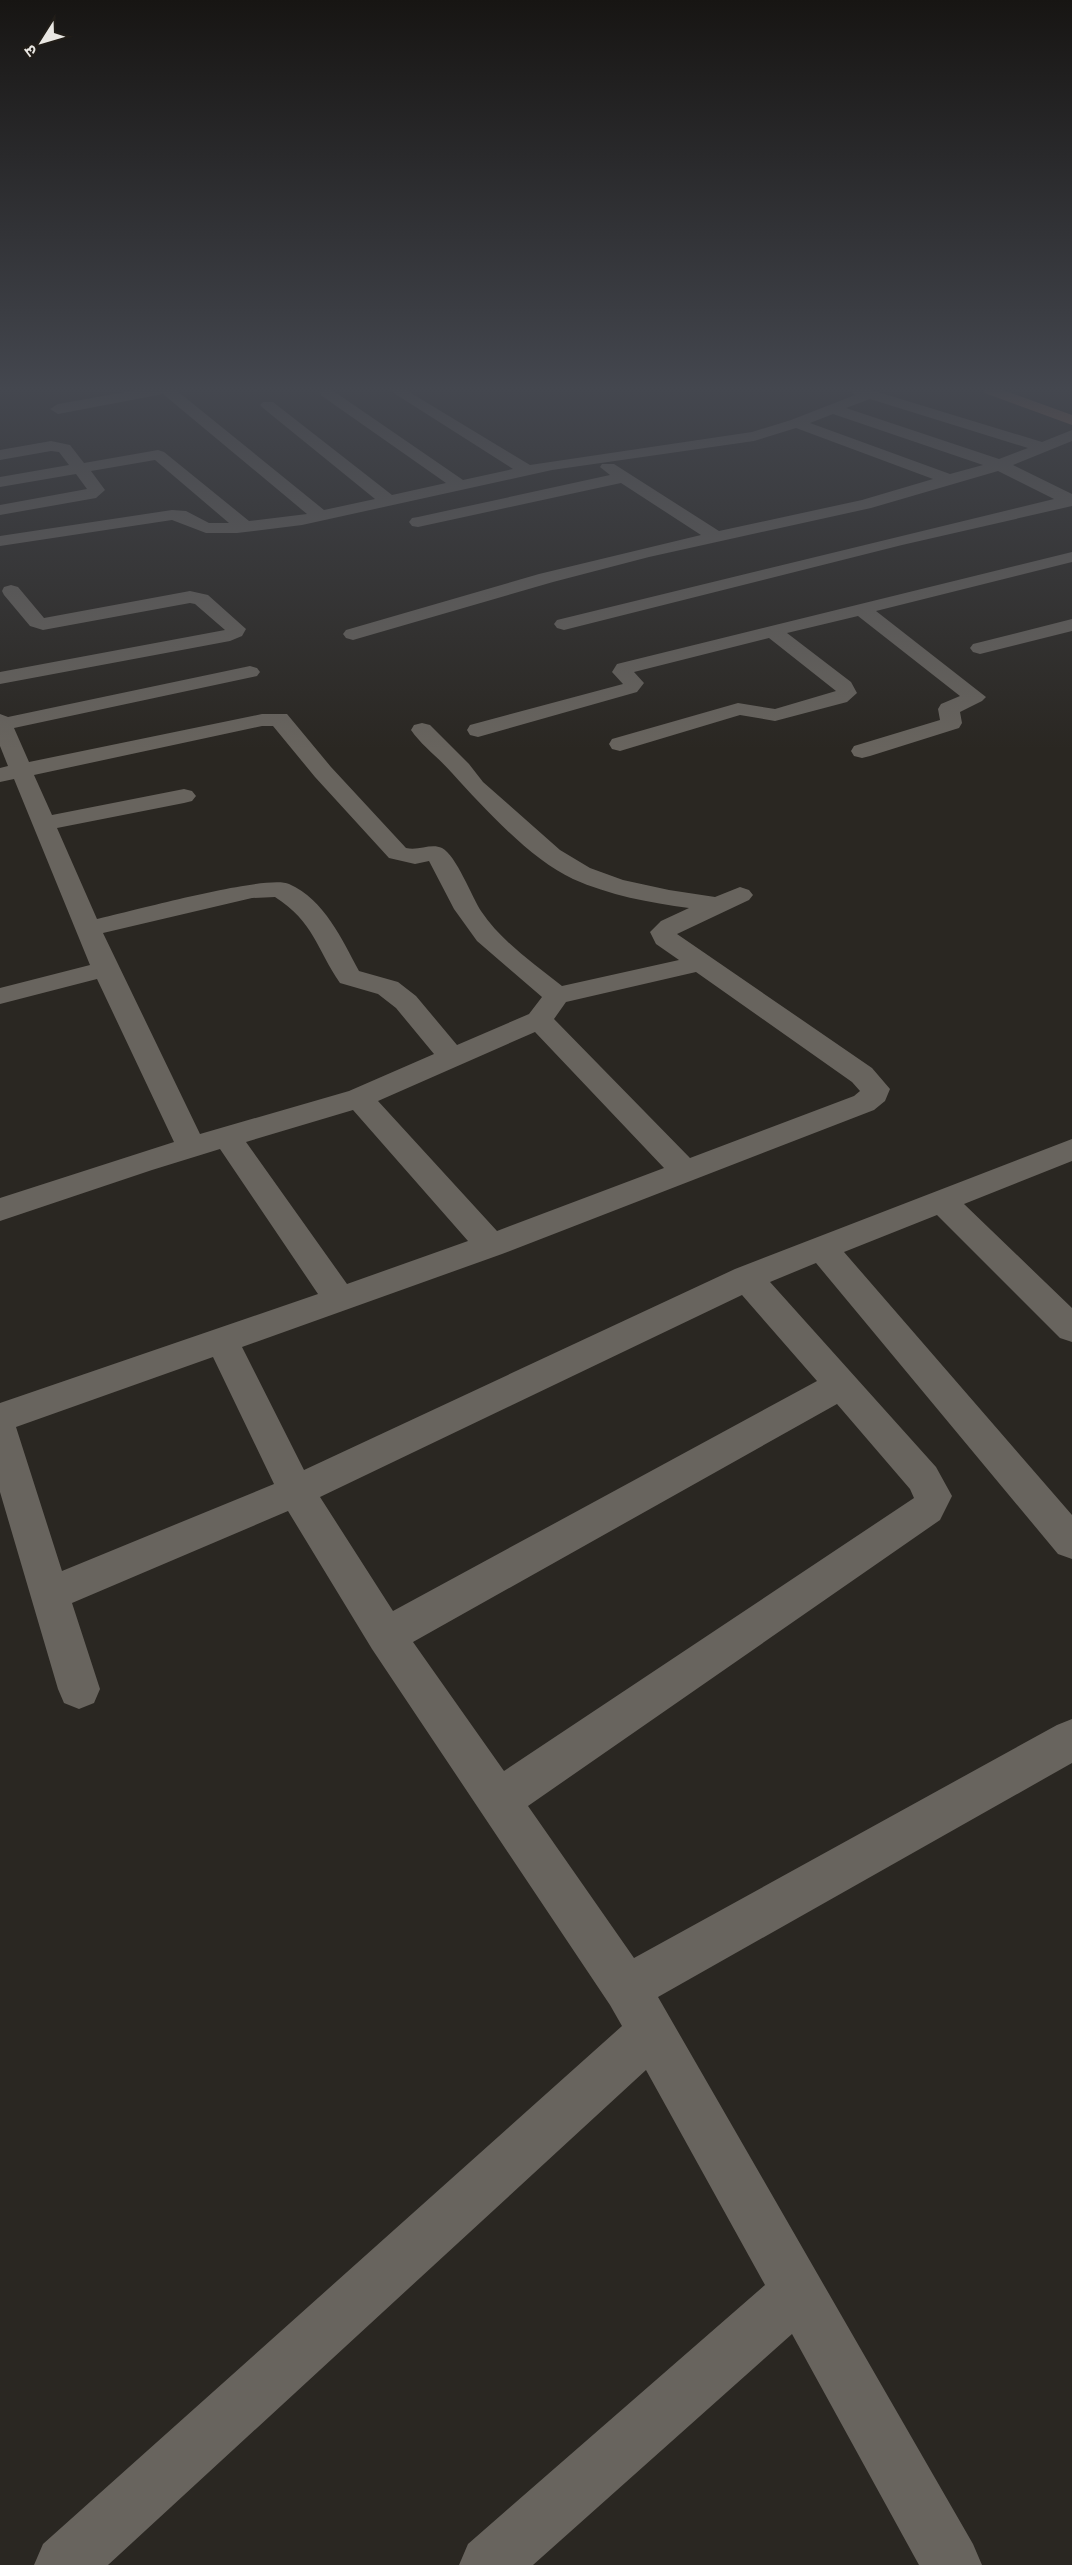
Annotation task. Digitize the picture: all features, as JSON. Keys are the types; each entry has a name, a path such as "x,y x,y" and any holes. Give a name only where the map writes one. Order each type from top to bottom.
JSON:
{"street":[{"path":"224,510 245,527"},
{"path":"313,510 321,516"},
{"path":"1,539 172,515 180,515 206,528 245,527 350,510"},
{"path":"418,522 475,510"},
{"path":"675,510 717,537"},
{"path":"353,634 546,578 839,510"},
{"path":"564,624 901,540 1034,510"},
{"path":"478,730 630,688 634,683 622,672 624,668 1072,557"},
{"path":"0,678 230,635 236,629 201,599 190,597 43,624 37,622 11,591"},
{"path":"862,610 975,697 949,709 951,723 862,752"},
{"path":"980,648 1072,626"},
{"path":"620,744 738,709 775,715 840,698 847,693 844,686 773,632"},
{"path":"192,1148 105,969 42,824 10,773 1,723 250,672"},
{"path":"10,773 262,720 279,719 323,772 398,853 415,857 433,853 439,857 460,899 479,927 502,950 557,996"},
{"path":"0,1419 491,1246 864,1103 874,1094 875,1089 862,1075 665,938 663,932 669,926 729,900 627,889 581,873 551,855 475,787 422,730"},
{"path":"42,824 184,795"},
{"path":"87,930 259,889 280,889 297,900 319,922 349,977 388,988 406,1002 452,1057"},
{"path":"0,1210 227,1137 359,1098 539,1020 557,996 699,963"},
{"path":"0,996 105,969"},
{"path":"539,1020 685,1172"},
{"path":"359,1098 491,1246"},
{"path":"227,1137 340,1300"},
{"path":"50,1594 296,1491 747,1278 1072,1149"},
{"path":"941,1200 1072,1329"},
{"path":"822,1248 1072,1542"},
{"path":"500,1799 927,1509 933,1496 923,1478 747,1278"},
{"path":"223,1342 296,1491 386,1636 500,1799 627,1988 952,2565"},
{"path":"386,1636 841,1385"},
{"path":"0,1431 79,1689"},
{"path":"627,1988 1072,1740"},
{"path":"64,2565 652,2032"},
{"path":"489,2565 798,2292"}]}
